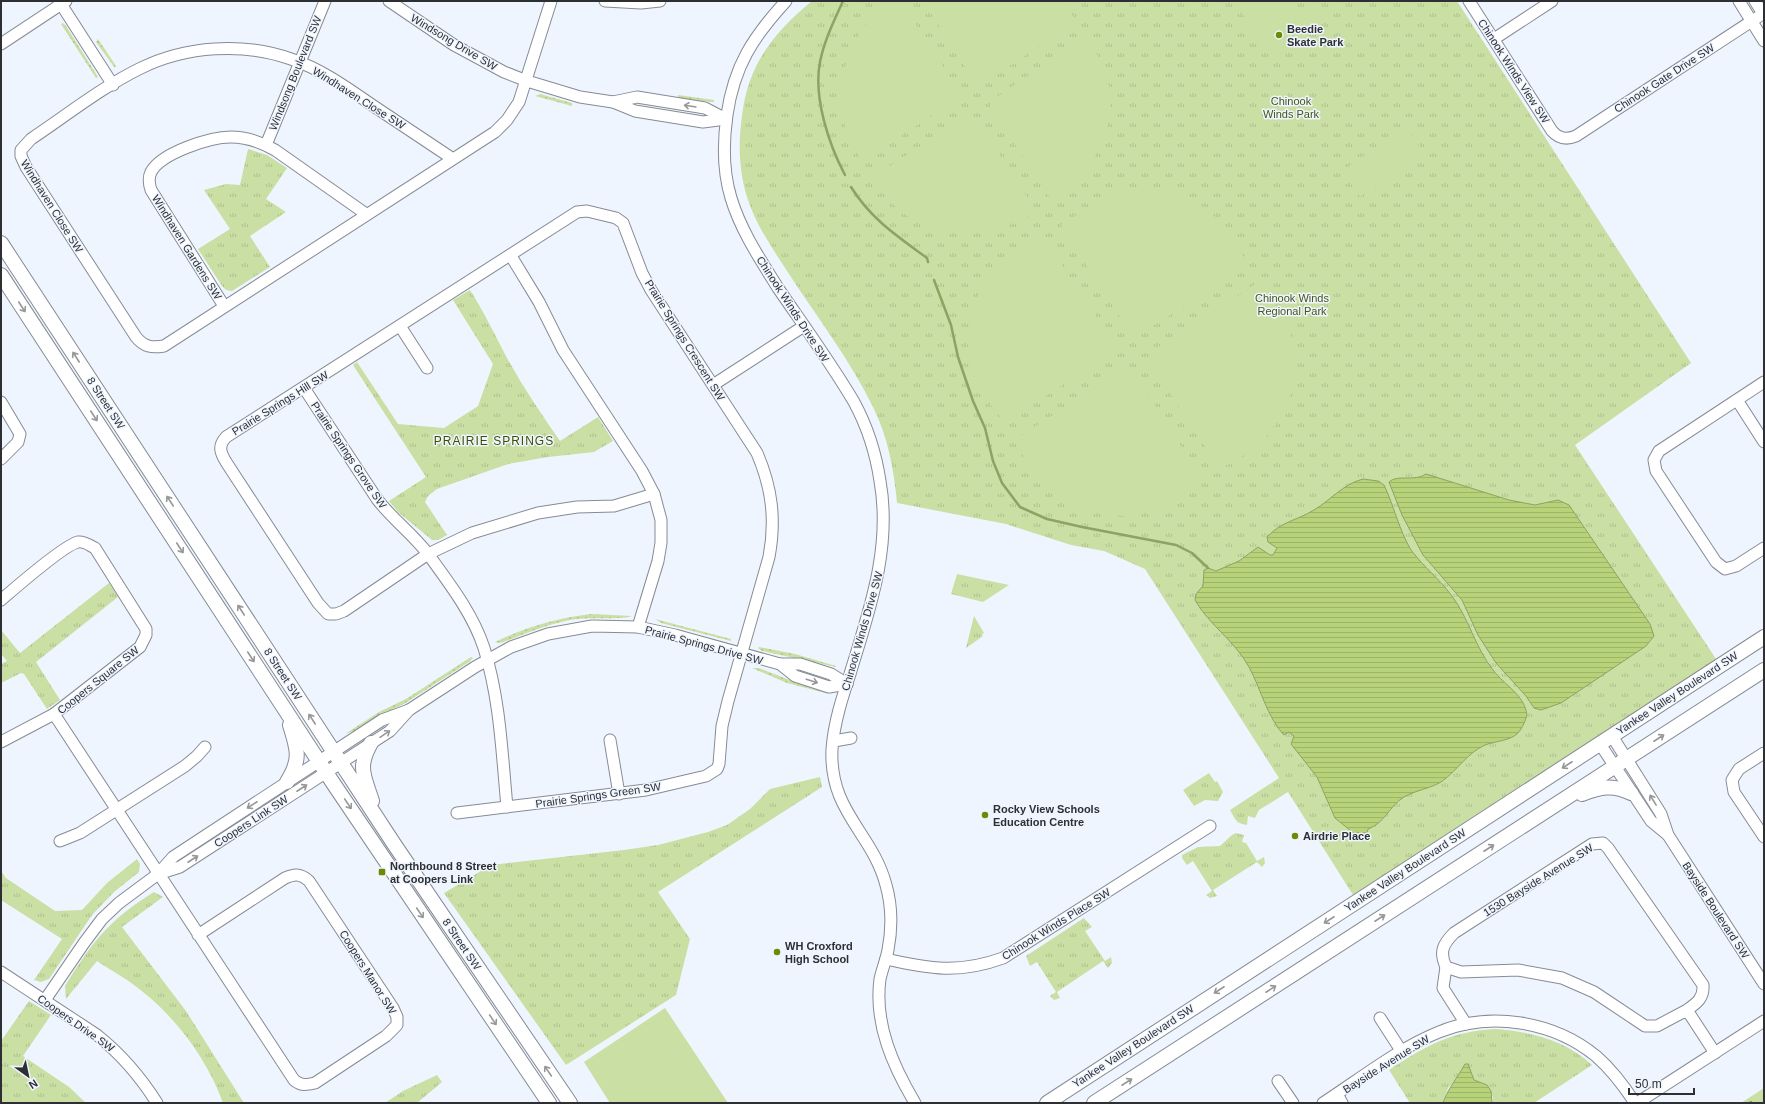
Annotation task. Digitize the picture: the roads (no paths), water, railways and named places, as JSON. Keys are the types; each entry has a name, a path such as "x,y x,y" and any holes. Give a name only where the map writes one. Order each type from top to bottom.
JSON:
{"main road":[{"name":"8 Street SW","path":"1,243 337,757 570,1103"},
{"name":"8 Street SW","path":"1,275 284,708 549,1103"},
{"name":"Yankee Valley Boulevard SW","path":"1048,1102 1764,637"},
{"path":"1094,1103 1764,670"},
{"path":"284,708 297,749 298,760 287,782"},
{"path":"371,743 364,756 362,766 378,818"},
{"path":"1550,808 1602,787 1616,787 1631,793"}],"street":[{"name":"Windsong Boulevard SW","path":"266,145 324,1"},
{"name":"Windsong Drive SW","path":"389,1 454,45 504,72 527,81 580,97 613,102 635,111 703,122 726,119"},
{"name":"Windhaven Close SW","path":"453,159 323,73 300,62 272,53 253,49 224,48 193,51 164,59 141,68 24,144 21,150 21,156 26,167 141,343 153,348 164,346 224,306 453,159 494,132 507,120 519,102 527,81 551,1"},
{"path":"605,1 641,3 660,1"},
{"name":"Chinook Winds Drive SW","path":"786,1 763,26 749,47 737,73 729,100 726,119 724,152 726,176 736,210 758,256 855,404 873,450 881,482 884,511 881,561 870,607 836,722 833,773 836,790 846,813 879,865 886,886 891,926 886,959 880,979 881,1019 891,1059 898,1075 915,1103"},
{"name":"Chinook Winds View SW","path":"1469,1 1552,131 1562,138"},
{"path":"1494,39 1552,1"},
{"path":"1739,1 1764,41"},
{"path":"1755,1 1764,14"},
{"path":"1,44 62,2 114,85"},
{"name":"Chinook Gate Drive SW","path":"1562,138 1568,139 1576,136 1764,14"},
{"name":"Windhaven Gardens SW","path":"224,306 151,190 148,180 150,173 156,165 178,152 211,139 242,138 266,145 306,170 366,214"},
{"name":"Prairie Springs Crescent SW","path":"511,256 577,212 587,211 620,220 626,227 640,266 652,290 758,453 765,471 773,514 773,537 769,557 741,654"},
{"path":"511,256 540,302 563,350 642,471 654,494 661,520 661,543 658,561 638,627"},
{"name":"Prairie Springs Hill SW","path":"428,554 344,610 336,614 328,614 318,604 226,462 220,449 221,443 226,437 511,256"},
{"path":"400,326 427,368"},
{"path":"713,385 804,326"},
{"path":"1764,382 1659,451 1654,460 1656,471 1716,562 1725,569 1736,566 1764,548"},
{"name":"Prairie Springs Grove SW","path":"304,388 387,513 417,540 428,554 469,616 484,648 487,660"},
{"path":"1737,400 1764,442"},
{"path":"1,402 20,434 18,442 1,459"},
{"path":"428,554 472,533 511,520 558,509 614,506 654,494"},
{"name":"Coopers Square SW","path":"1,600 66,548 79,542 87,543 95,548 146,629 146,635 140,647 54,714 1,742"},
{"name":"Prairie Springs Drive SW","path":"337,757 382,720 409,710 487,660 530,639 568,629 612,625 638,627 675,635 780,664 795,676 829,687 847,684"},
{"name":"Prairie Springs Green SW","path":"457,813 646,790 706,776 716,769 719,764 722,726 741,654"},
{"path":"487,660 495,695 507,807"},
{"name":"Prairie Springs Drive SW","path":"337,757 371,743 396,725 409,710"},
{"name":"Coopers Manor SW","path":"54,714 198,935 298,1084 306,1085 315,1083 386,1036 397,1025 397,1017 393,1008 309,881 304,876 297,874 285,878 198,935"},
{"name":"Bayside Boulevard SW","path":"1612,736 1661,814 1668,836 1764,984"},
{"path":"834,741 851,738"},
{"path":"610,740 619,794"},
{"name":"Bayside Boulevard SW","path":"1600,744 1651,822 1668,836"},
{"path":"60,841 80,833 185,766 205,747"},
{"path":"1764,753 1739,769 1732,780 1734,792 1764,837"},
{"name":"Coopers Link SW","path":"158,874 180,867 337,757"},
{"name":"Coopers Link SW","path":"45,1000 102,919 119,903 158,874 173,857 287,782 323,766"},
{"name":"Chinook Winds Place SW","path":"886,959 952,969 979,966 1003,958 1210,826"},
{"name":"1530 Bayside Avenue SW","path":"1446,967 1461,972 1518,970 1562,978 1594,992 1645,1026 1657,1026 1698,1003 1704,994 1703,985 1608,848 1603,843 1592,844 1454,933 1445,942 1442,951 1446,967 1443,988 1466,1024"},
{"name":"Coopers Drive SW","path":"1,972 97,1035 127,1060 143,1080 157,1103"},
{"path":"1687,1010 1715,1053"},
{"path":"1380,1018 1402,1052"},
{"name":"Bayside Avenue SW","path":"1323,1103 1339,1099 1402,1052 1438,1032 1466,1024 1502,1021 1542,1027 1560,1034 1595,1056 1608,1068 1636,1103"},
{"path":"1636,1103 1764,1022"},
{"path":"1278,1081 1293,1103"}],"waterway":[{"path":"843,1 824,46 818,76 821,105 828,135 833,150 845,175"},
{"path":"851,187 876,218 927,258 928,262"},
{"path":"934,280 951,325 958,357 973,401 985,428 993,461 1002,483 1020,507 1047,519 1176,545 1192,553 1208,568"}],"place":[{"name":"Beedie Skate Park","path":"1279,35"},
{"name":"Rocky View Schools Education Centre","path":"985,815"},
{"name":"Airdrie Place","path":"1295,836"},
{"name":"Northbound 8 Street at Coopers Link","path":"382,872"},
{"name":"WH Croxford High School","path":"777,952"}],"district":[{"name":"PRAIRIE SPRINGS","path":"494,441"}],"park label":[{"name":"Chinook Winds Park","path":"1291,107"},
{"name":"Chinook Winds Regional Park","path":"1292,304"}]}
